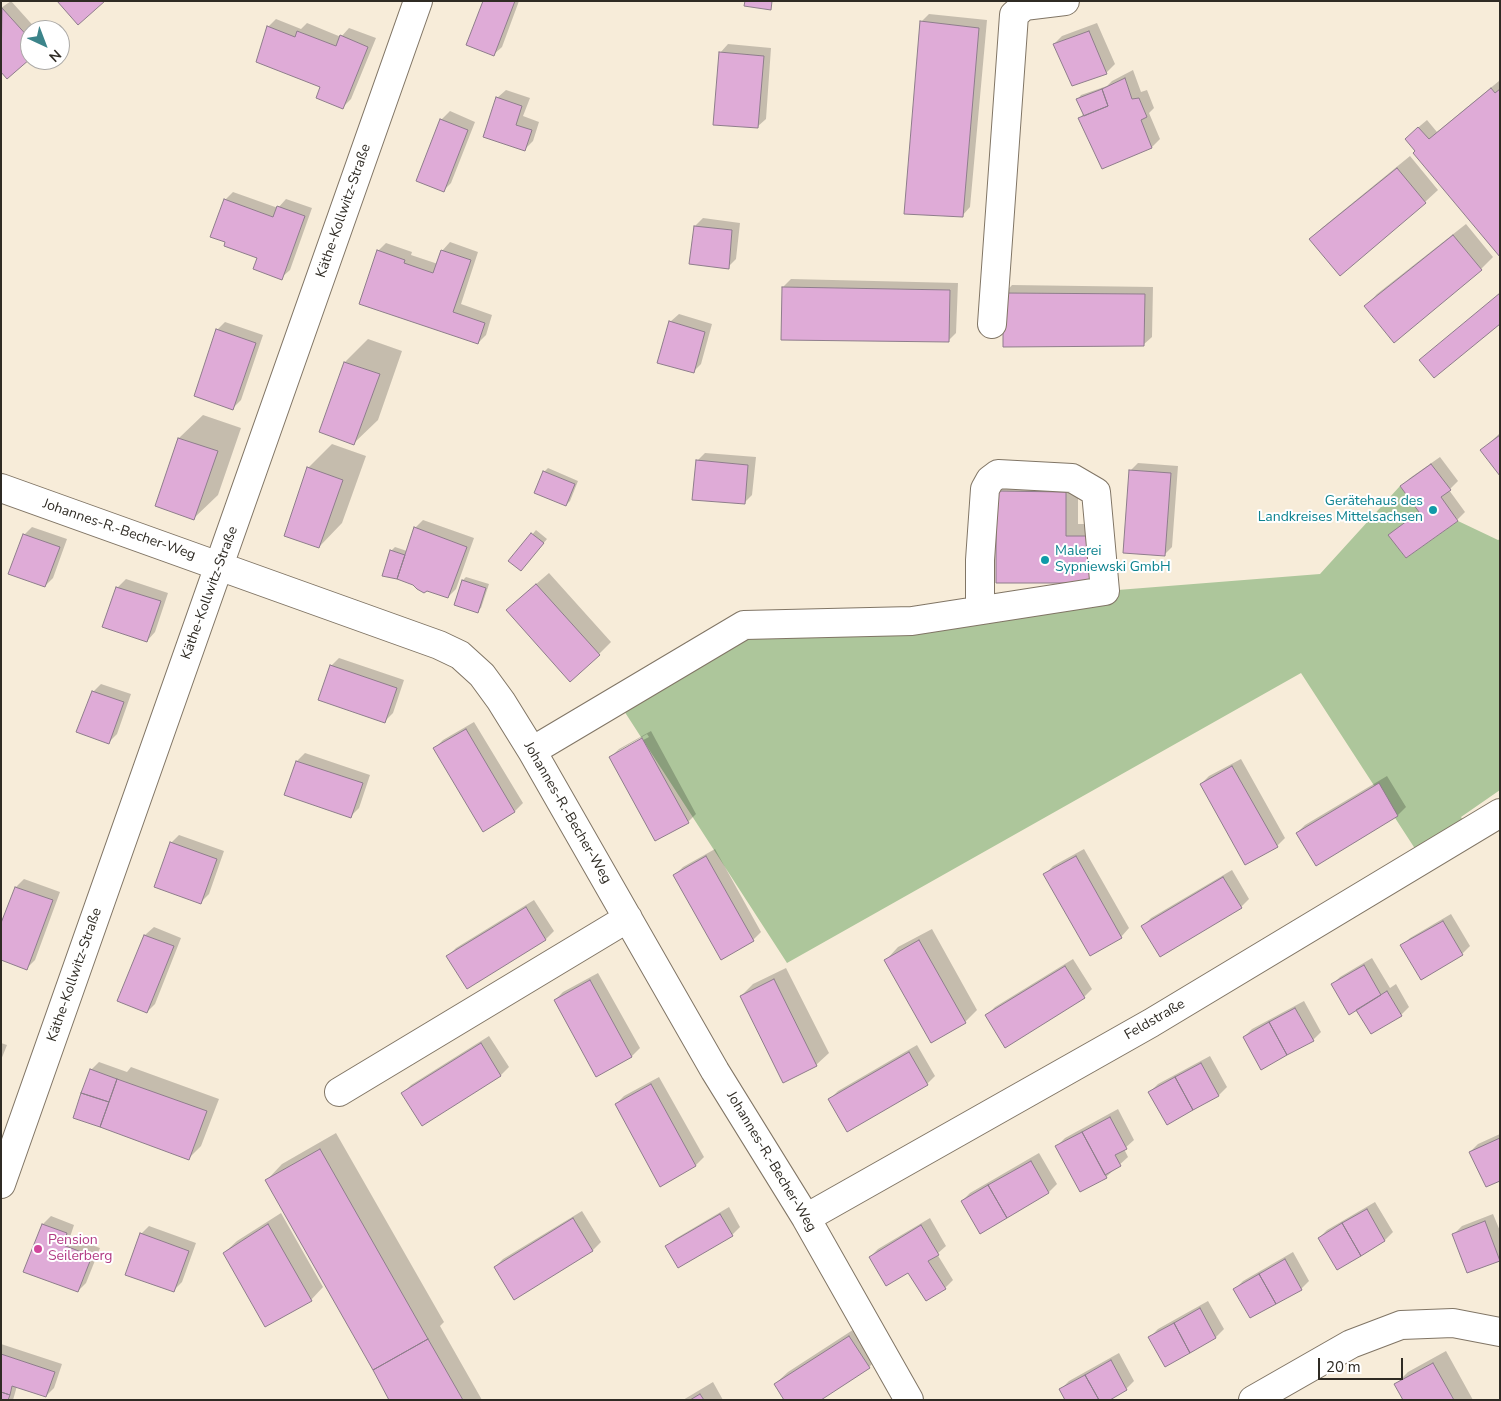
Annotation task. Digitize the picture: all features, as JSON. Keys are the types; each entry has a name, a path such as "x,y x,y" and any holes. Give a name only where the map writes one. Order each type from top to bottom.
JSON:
{"street":[{"name":"Käthe-Kollwitz-Straße","path":"1,1184 418,1"},
{"path":"992,324 1014,15 1024,6 1065,1"},
{"path":"532,751 744,625 912,621 1105,591 1096,492 1072,478 998,474 990,480 985,489 980,560 980,610"},
{"name":"Johannes-R.-Becher-Weg","path":"1,488 438,646 460,655 482,676 501,701 532,751 715,1071 806,1218 909,1400"},
{"name":"Feldstraße","path":"806,1218 1151,1023 1500,813"},
{"path":"339,1092 628,918"},
{"path":"1253,1400 1288,1392 1351,1344 1401,1325 1452,1323 1500,1332"}],"green space":[{"path":"1400,486 1419,512 1389,535 1406,558 1458,521 1498,540 1500,539 1500,790 1461,817 1470,832 1423,861 1301,673 787,963 617,700 744,625 1105,591 1320,574"}],"building":[{"path":"57,1 105,1 78,25"},
{"path":"483,1 515,1 494,56 466,45"},
{"path":"745,1 772,1 771,10 744,6"},
{"path":"2,8 20,28 20,68 7,79 1,72"},
{"path":"920,21 979,28 963,217 904,214"},
{"path":"267,26 295,37 297,31 336,46 340,35 368,47 343,109 316,98 320,87 256,62"},
{"path":"1089,31 1107,74 1072,86 1053,44"},
{"path":"719,52 764,56 758,128 713,125"},
{"path":"1125,78 1132,99 1139,98 1147,117 1141,120 1152,148 1102,169 1078,118 1108,106 1102,89"},
{"path":"1491,88 1495,93 1500,89 1500,257 1413,153 1415,151 1405,139 1418,127 1429,139"},
{"path":"1102,89 1108,106 1084,116 1076,99"},
{"path":"496,97 522,106 516,125 532,130 525,151 483,137"},
{"path":"440,119 468,130 444,192 416,181"},
{"path":"1397,168 1426,203 1340,276 1309,239"},
{"path":"224,199 273,217 277,206 305,216 282,280 253,269 257,258 224,246 225,242 210,237"},
{"path":"694,226 732,230 729,269 689,264"},
{"path":"1453,235 1482,270 1394,343 1364,306"},
{"path":"377,250 405,260 404,263 433,273 441,250 471,260 453,312 485,323 478,344 359,304"},
{"path":"782,287 950,290 949,342 781,340"},
{"path":"1003,293 1145,294 1144,346 1003,347"},
{"path":"1500,293 1500,324 1434,378 1419,360"},
{"path":"669,321 705,332 694,373 657,363"},
{"path":"216,329 256,343 233,410 194,396"},
{"path":"344,362 380,374 354,445 319,432"},
{"path":"1500,435 1500,476 1480,450"},
{"path":"178,438 218,451 194,520 155,506"},
{"path":"696,460 748,465 745,504 692,500"},
{"name":"Gerätehaus des Landkreises Mittelsachsen","path":"1431,464 1451,490 1441,497 1458,521 1406,558 1388,535 1419,512 1400,486"},
{"path":"307,467 343,480 319,548 284,536"},
{"path":"1129,470 1171,473 1165,556 1123,553"},
{"path":"543,471 575,484 566,506 534,493"},
{"name":"Malerei Sypniewski GmbH","path":"996,491 1066,492 1066,536 1094,536 1094,583 996,583"},
{"path":"414,527 467,547 448,598 427,591 424,593 413,585 397,579"},
{"path":"531,533 544,543 521,571 508,561"},
{"path":"23,534 60,547 45,587 8,574"},
{"path":"390,550 405,555 397,579 382,576"},
{"path":"462,580 486,588 478,613 454,605"},
{"path":"536,584 600,655 570,682 506,610"},
{"path":"116,587 161,601 147,642 102,627"},
{"path":"330,665 397,688 385,723 318,700"},
{"path":"92,691 124,702 109,744 76,732"},
{"path":"466,729 515,812 483,832 433,748"},
{"path":"642,738 689,823 655,841 609,757"},
{"path":"296,761 363,783 351,818 284,795"},
{"path":"1232,766 1278,847 1245,865 1200,784"},
{"path":"1379,783 1398,816 1316,866 1296,833"},
{"path":"170,842 217,859 201,904 154,887"},
{"path":"706,856 754,941 721,960 673,875"},
{"path":"1076,856 1122,938 1090,956 1043,874"},
{"path":"1223,877 1242,908 1160,957 1141,926"},
{"path":"15,887 53,900 27,970 1,960 1,923"},
{"path":"526,907 546,940 467,989 446,956"},
{"path":"1443,921 1463,955 1421,980 1400,945"},
{"path":"144,935 174,946 147,1013 117,1001"},
{"path":"919,940 966,1023 931,1043 884,960"},
{"path":"1364,965 1381,995 1349,1015 1331,984"},
{"path":"1065,966 1085,998 1005,1048 985,1015"},
{"path":"774,979 817,1066 783,1083 740,996"},
{"path":"590,980 632,1057 596,1077 554,1000"},
{"path":"1387,991 1402,1016 1371,1034 1356,1010"},
{"path":"1295,1008 1314,1041 1287,1055 1269,1022"},
{"path":"1269,1022 1287,1055 1261,1070 1243,1037"},
{"path":"481,1043 501,1076 422,1126 401,1093"},
{"path":"909,1052 928,1085 847,1132 828,1099"},
{"path":"1201,1063 1219,1096 1193,1110 1175,1077"},
{"path":"90,1069 117,1079 109,1102 81,1093"},
{"path":"1175,1077 1193,1110 1167,1125 1148,1092"},
{"path":"117,1079 207,1111 189,1160 100,1127"},
{"path":"651,1084 696,1166 660,1187 615,1104"},
{"path":"81,1093 109,1102 100,1127 73,1118"},
{"path":"1110,1117 1127,1149 1115,1155 1121,1166 1105,1175 1082,1132"},
{"path":"1082,1132 1107,1178 1080,1192 1055,1146"},
{"path":"1500,1138 1500,1181 1486,1187 1469,1152"},
{"path":"320,1149 428,1339 373,1370 265,1180"},
{"path":"1031,1161 1049,1193 1007,1218 988,1185"},
{"path":"988,1185 1007,1218 980,1234 961,1201"},
{"path":"1367,1209 1385,1241 1361,1256 1342,1223"},
{"path":"720,1214 733,1236 678,1268 665,1246"},
{"path":"573,1218 593,1251 514,1300 494,1267"},
{"path":"1485,1221 1500,1261 1467,1273 1452,1234"},
{"path":"1342,1223 1361,1256 1337,1270 1318,1238"},
{"path":"42,1224 67,1233 63,1245 92,1256 78,1292 23,1272"},
{"path":"268,1224 312,1301 265,1327 223,1253"},
{"path":"921,1225 939,1255 928,1261 946,1289 926,1301 908,1273 886,1286 869,1257"},
{"path":"140,1233 189,1251 174,1292 125,1275"},
{"path":"1285,1259 1302,1290 1276,1304 1259,1274"},
{"path":"1259,1274 1276,1304 1250,1318 1233,1289"},
{"path":"1200,1308 1216,1338 1190,1353 1174,1323"},
{"path":"1174,1323 1190,1353 1165,1367 1148,1337"},
{"path":"849,1336 870,1368 821,1400 784,1400 774,1384"},
{"path":"428,1339 463,1400 389,1400 373,1370"},
{"path":"1,1354 55,1372 46,1397 12,1386 10,1395 1,1392"},
{"path":"1111,1360 1127,1390 1110,1400 1099,1400 1085,1375"},
{"path":"1433,1363 1454,1400 1403,1400 1394,1384"},
{"path":"1085,1375 1099,1400 1065,1400 1059,1389"},
{"path":"1,1392 10,1395 8,1400 1,1400"},
{"path":"700,1394 704,1400 690,1400"}],"place":[{"name":"Gerätehaus des Landkreises Mittelsachsen","path":"1433,510"},
{"name":"Malerei Sypniewski GmbH","path":"1045,560"},
{"name":"Pension Seilerberg","path":"38,1249"}]}
